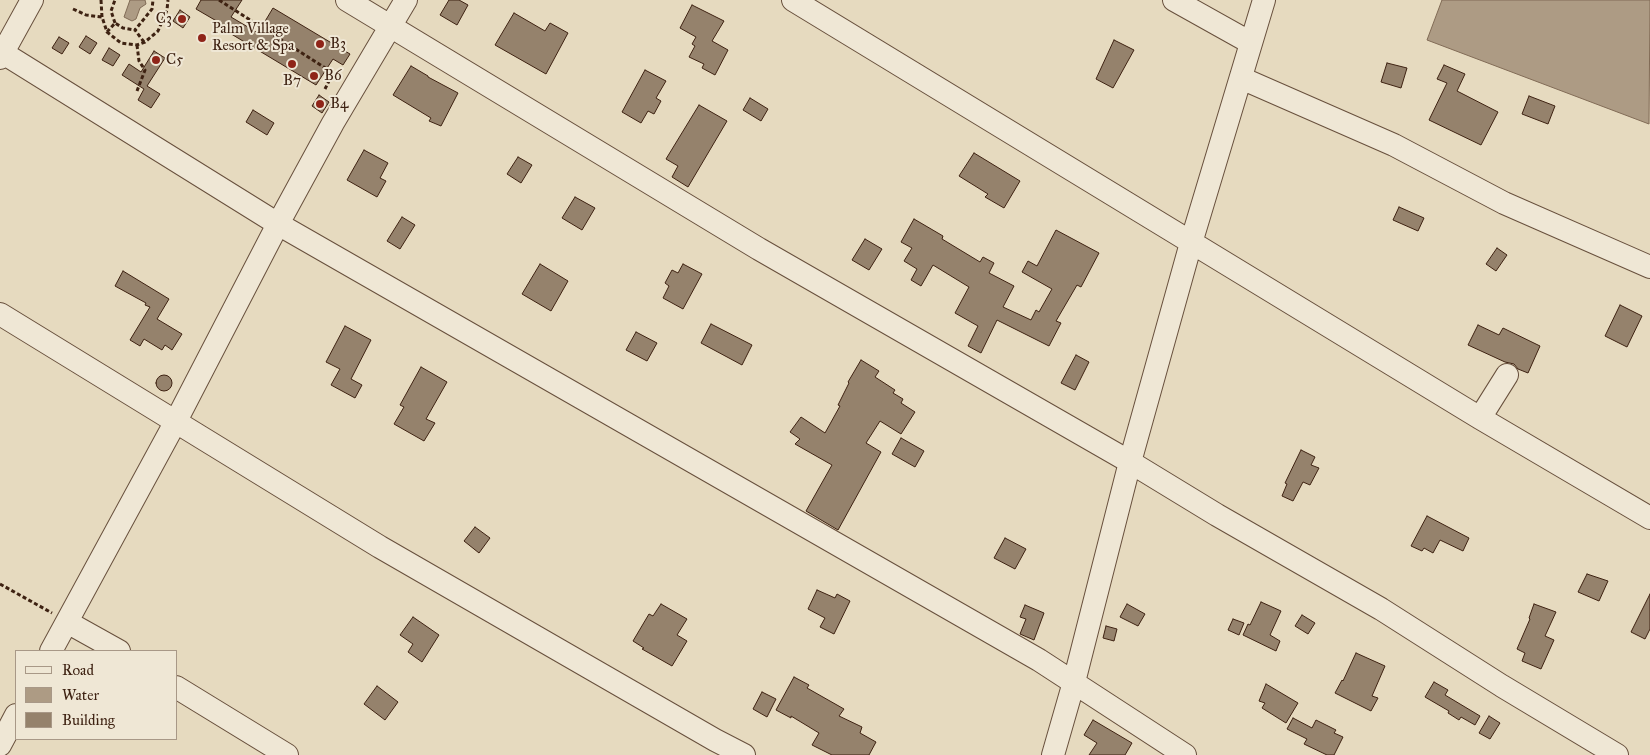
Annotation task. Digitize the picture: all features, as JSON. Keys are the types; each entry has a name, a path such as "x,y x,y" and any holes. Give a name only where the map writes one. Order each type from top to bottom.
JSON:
{"street":[{"path":"32,0 2,55 278,224 1039,660 1185,755"},
{"path":"346,0 759,249 1130,462 1381,610 1617,755"},
{"path":"52,650 176,421 278,224 333,123 406,0"},
{"path":"792,0 1480,418 1650,518"},
{"path":"1174,0 1251,43"},
{"path":"1053,755 1074,682 1130,462 1191,243 1264,0"},
{"path":"1241,78 1394,145 1504,203 1650,267"},
{"path":"0,314 380,547 706,736 744,755"},
{"path":"1480,418 1507,375"},
{"path":"67,622 117,650"},
{"path":"178,688 287,755"},
{"path":"0,745 15,717"}],"path":[{"path":"101,0 102,16 107,32 121,43 137,45 145,42 158,31 167,10 168,0"},
{"path":"115,0 111,11 115,23 123,28 135,30 145,42"},
{"path":"135,30 152,9 153,0"},
{"path":"222,1 333,73 325,89"},
{"path":"73,9 86,15 102,16"},
{"path":"107,32 115,23"},
{"path":"137,45 139,61 145,70 137,91"},
{"path":"0,584 67,622"}],"water":[{"path":"130,0 145,0 146,4 140,8 136,19 132,21 124,17"},
{"path":"1442,0 1650,0 1649,124 1427,40"}],"building":[{"path":"201,0 242,0 231,17 258,33 273,8 350,54 343,65 333,59 316,85 218,26 220,23 196,9"},
{"path":"449,0 459,0 468,5 457,25 440,15"},
{"path":"692,5 724,21 712,41 728,50 715,75 702,68 704,64 689,57 695,46 692,44 696,37 680,28"},
{"name":"C3","path":"180,10 190,17 183,28 173,21"},
{"path":"514,13 545,31 550,23 568,33 546,74 495,45"},
{"path":"86,36 97,43 90,54 79,47"},
{"path":"59,37 69,43 62,54 52,48"},
{"path":"1114,40 1134,50 1113,88 1096,79"},
{"path":"109,48 120,55 113,66 102,60"},
{"path":"154,51 165,58 147,86 160,94 151,108 138,100 144,89 122,75 129,64 141,72"},
{"path":"1387,63 1407,68 1401,88 1381,82"},
{"path":"1444,65 1465,74 1457,91 1498,112 1481,145 1429,120 1447,83 1437,79"},
{"path":"411,66 458,93 441,126 429,121 431,118 393,95"},
{"path":"645,70 666,81 656,98 661,101 654,114 648,111 641,123 622,112"},
{"name":"B4","path":"319,95 329,102 322,113 312,106"},
{"path":"1529,96 1555,106 1548,124 1522,114"},
{"path":"750,98 768,109 761,121 743,110"},
{"path":"699,105 727,121 688,187 672,177 678,166 666,159"},
{"path":"253,110 274,123 267,135 246,122"},
{"path":"364,150 388,163 380,178 386,181 377,197 347,180"},
{"path":"974,153 1020,181 1004,208 985,197 988,194 959,176"},
{"path":"518,157 532,165 521,183 507,174"},
{"path":"575,197 595,208 582,230 562,218"},
{"path":"1399,207 1424,218 1418,231 1393,220"},
{"path":"402,217 415,225 400,249 387,241"},
{"path":"914,219 943,236 942,239 980,262 983,257 994,263 989,273 1014,286 1003,307 1031,320 1036,310 1039,312 1052,289 1022,272 1028,261 1037,266 1056,230 1099,253 1081,287 1077,285 1056,321 1061,323 1049,346 997,320 981,353 968,346 978,326 955,313 969,287 933,265 921,286 911,280 917,269 904,261 912,248 901,242"},
{"path":"865,239 882,249 869,270 852,260"},
{"path":"1497,248 1507,255 1496,271 1486,264"},
{"path":"540,264 568,281 551,311 522,294"},
{"path":"683,264 702,274 683,309 663,298 669,286 665,283 672,270 678,273"},
{"path":"123,271 169,299 157,319 182,334 172,350 165,345 162,350 144,339 140,346 130,340 150,307 115,286"},
{"path":"1620,305 1642,316 1627,347 1605,336"},
{"path":"711,324 752,345 742,365 701,343"},
{"path":"1478,325 1499,335 1503,328 1540,346 1528,373 1518,369 1514,364 1505,362 1468,345"},
{"path":"345,326 371,340 351,379 362,385 355,398 331,385 340,369 326,362"},
{"path":"636,332 657,343 647,361 626,350"},
{"path":"1076,355 1089,362 1075,390 1061,383"},
{"path":"861,360 879,371 875,377 895,390 893,393 903,399 901,403 915,412 901,434 880,421 866,443 881,452 838,530 806,511 832,465 795,444 800,439 790,432 801,417 825,433 840,406 838,405 848,382"},
{"path":"421,367 447,382 426,419 435,423 424,441 394,424 404,407 400,405"},
{"path":"161,375 167,375 172,380 170,389 161,391 156,386 156,380"},
{"path":"901,438 924,451 915,467 892,454"},
{"path":"1301,450 1315,457 1311,465 1319,468 1310,485 1303,482 1293,501 1282,496 1287,484 1285,483"},
{"path":"1427,516 1469,538 1463,551 1440,540 1433,553 1424,548 1422,551 1411,546"},
{"path":"475,527 490,538 479,553 464,541"},
{"path":"1005,538 1026,549 1015,569 994,558"},
{"path":"1587,574 1608,581 1599,601 1578,592"},
{"path":"817,590 835,598 837,594 850,601 834,634 820,627 825,618 808,609"},
{"path":"1650,594 1650,629 1645,639 1631,632"},
{"path":"1261,602 1281,611 1270,635 1280,641 1276,651 1243,635"},
{"path":"661,604 687,619 677,635 687,641 672,666 642,649 644,648 633,641 649,614 653,616"},
{"path":"1127,604 1145,614 1138,626 1120,617"},
{"path":"1534,604 1556,612 1545,636 1554,640 1541,669 1522,661 1525,653 1517,649 1530,619"},
{"path":"1025,605 1044,613 1034,640 1020,634 1026,619 1020,617"},
{"path":"1302,615 1315,623 1308,634 1295,626"},
{"path":"413,617 439,635 422,662 408,652 413,644 400,635"},
{"path":"1233,619 1244,623 1239,635 1228,630"},
{"path":"1106,626 1117,629 1114,641 1103,638"},
{"path":"1356,653 1385,666 1372,696 1378,698 1371,711 1335,693 1343,681"},
{"path":"794,677 809,685 807,688 844,709 839,716 862,727 860,733 876,742 869,755 832,755 812,745 819,733 791,716 791,718 776,710"},
{"path":"1434,682 1448,690 1445,695 1480,716 1475,725 1461,717 1459,720 1448,713 1449,711 1425,697"},
{"path":"1266,684 1298,703 1286,723 1262,708 1265,703 1259,701"},
{"path":"377,686 398,702 385,720 364,704"},
{"path":"762,692 776,699 767,717 753,709"},
{"path":"1489,716 1500,723 1490,739 1479,733"},
{"path":"1293,718 1312,728 1316,720 1336,730 1334,733 1343,737 1334,755 1327,755 1304,744 1307,739 1287,729"},
{"path":"1093,720 1132,743 1125,755 1089,755 1097,743 1084,735"}],"place":[{"name":"C3","path":"182,19"},
{"name":"Palm Village Resort & Spa","path":"202,38"},
{"name":"B3","path":"320,44"},
{"name":"C5","path":"156,60"},
{"name":"B7","path":"292,64"},
{"name":"B6","path":"314,76"},
{"name":"B4","path":"320,104"}]}
